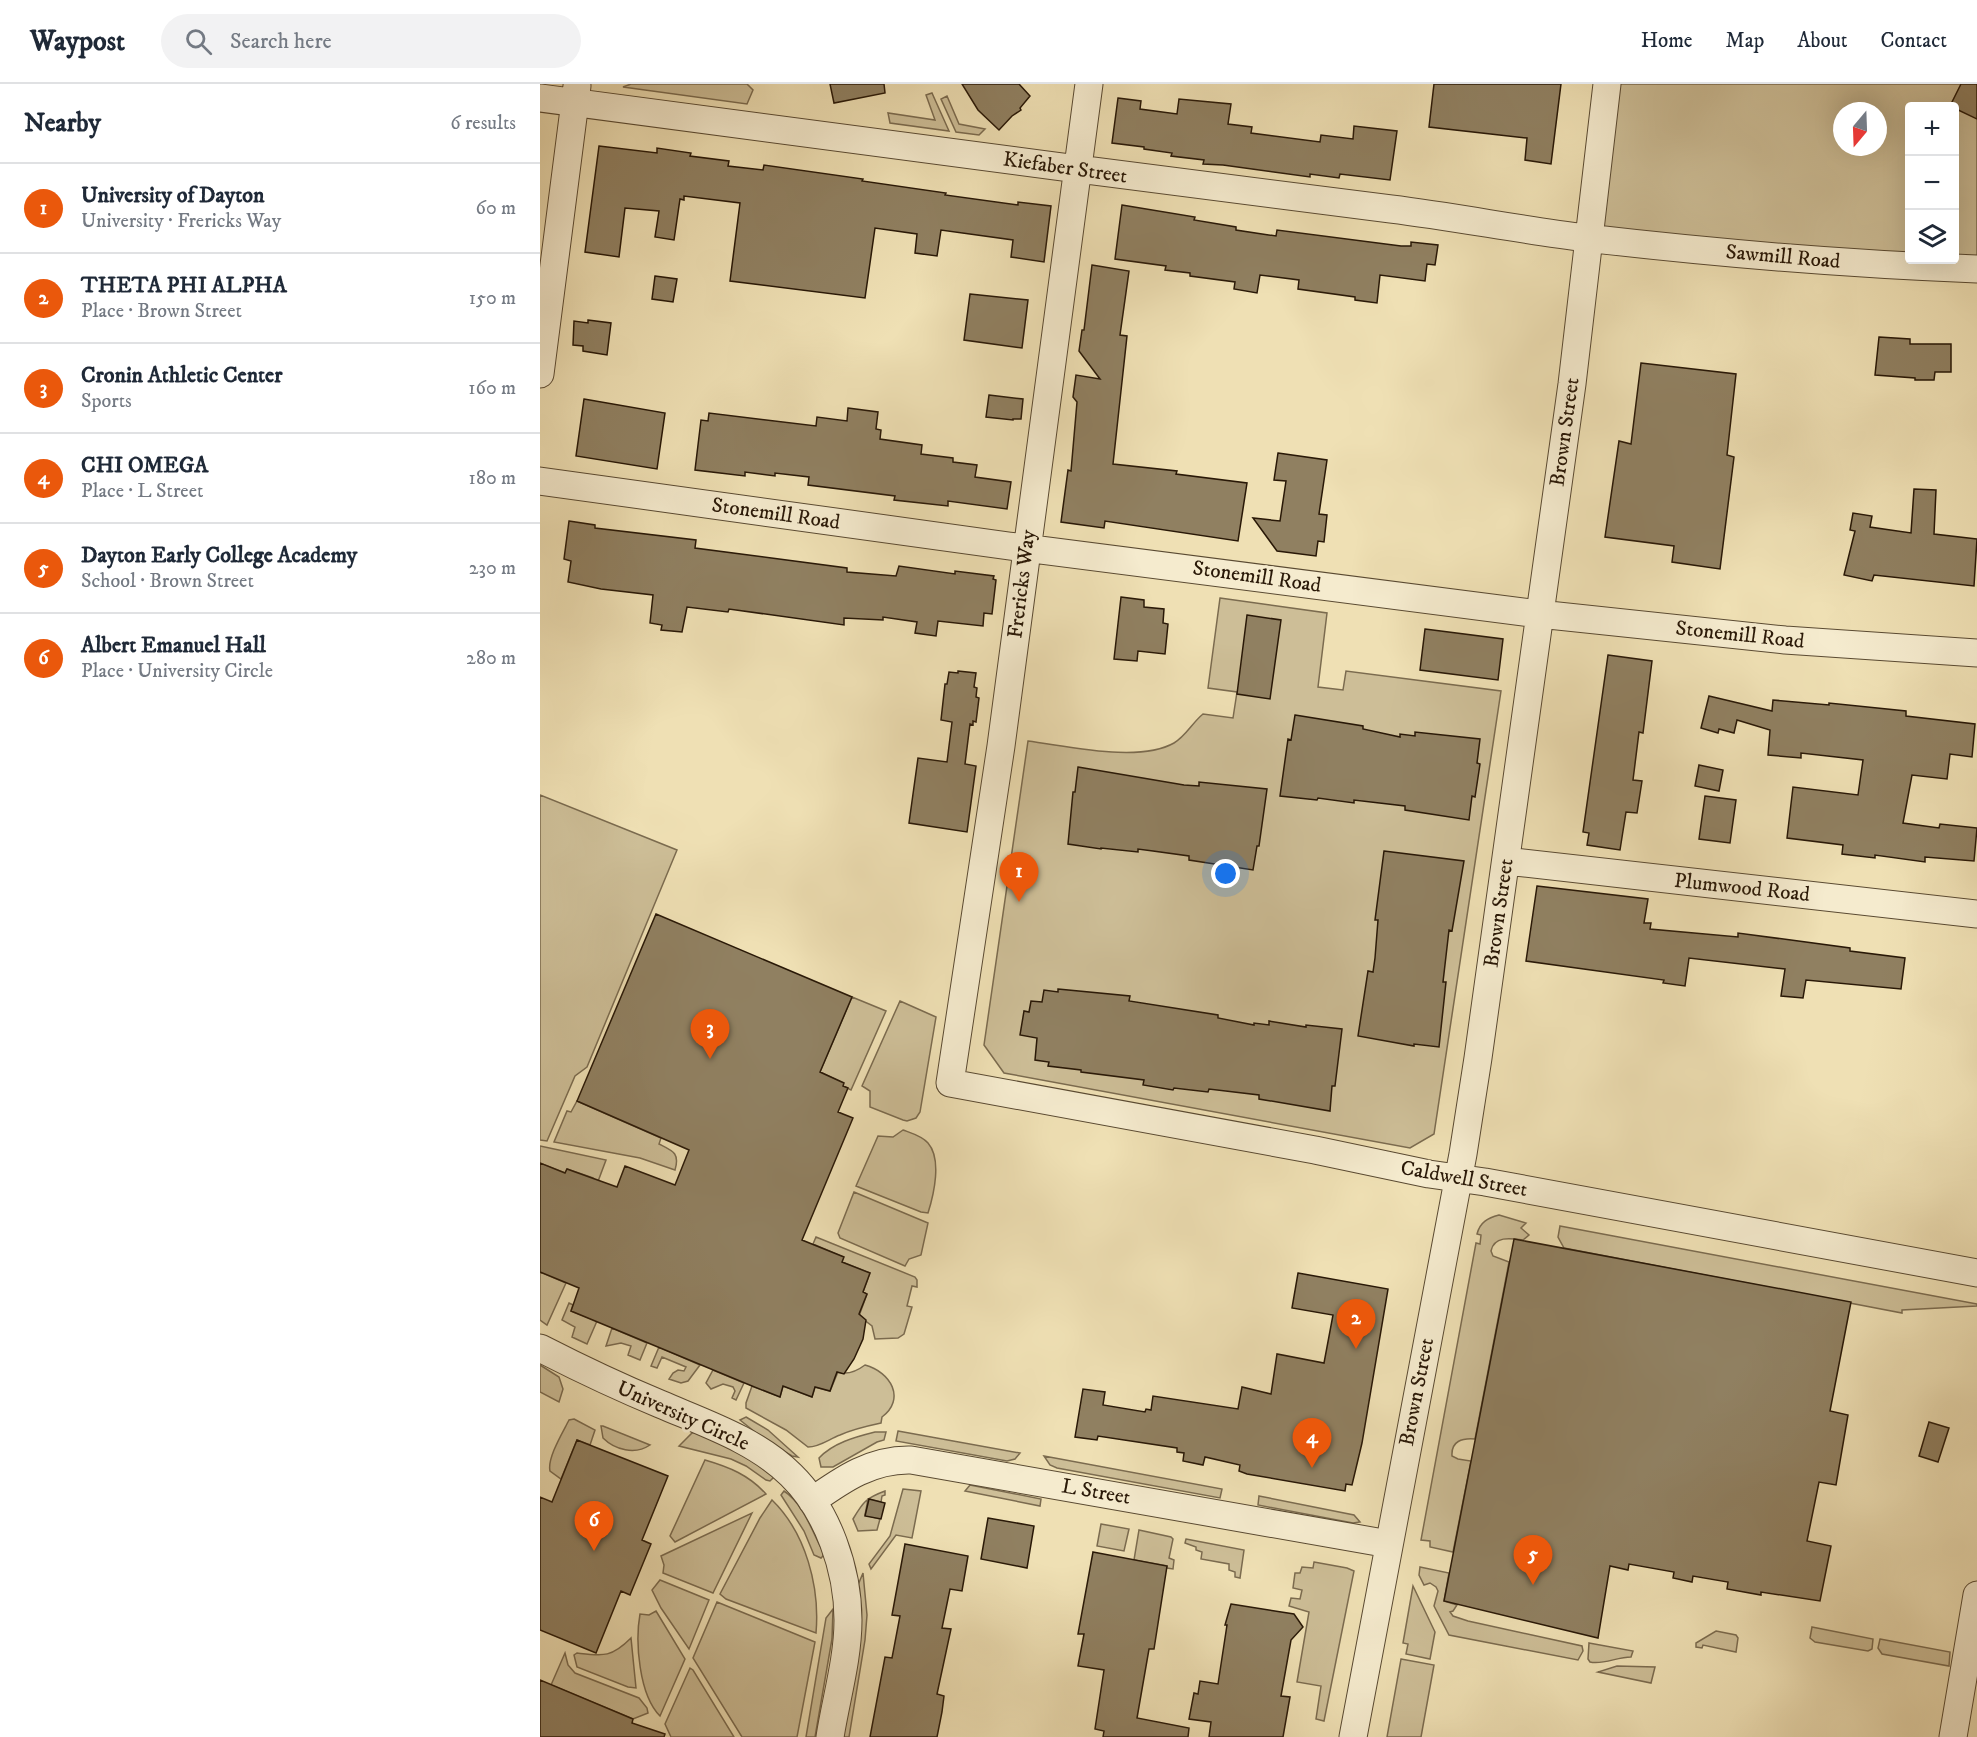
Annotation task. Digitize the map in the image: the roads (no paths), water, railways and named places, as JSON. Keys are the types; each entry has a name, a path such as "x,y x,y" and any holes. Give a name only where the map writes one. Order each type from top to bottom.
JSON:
{"street":[{"name":"Frericks Way","path":"951,1083 1000,756 1089,84"},
{"name":"Brown Street","path":"1353,1737 1458,1178 1479,1047 1572,384 1607,84"},
{"name":"Kiefaber Street","path":"540,98 576,93 1077,170 1398,210 1590,238"},
{"path":"540,374 576,93"},
{"name":"Sawmill Road","path":"1590,238 1792,259 1977,270"},
{"name":"Stonemill Road","path":"540,481 1027,549 1539,614 1774,639 1977,653"},
{"name":"Plumwood Road","path":"1506,861 1977,914"},
{"name":"Caldwell Street","path":"951,1083 1977,1273"},
{"name":"University Circle","path":"540,1348 609,1382 748,1444 792,1475 812,1501 838,1557 845,1586 848,1616 846,1648 830,1737"},
{"name":"L Street","path":"812,1501 861,1469 878,1463 899,1460 943,1464 1389,1544"},
{"path":"1953,1737 1977,1595"}],"place":[{"name":"University of Dayton","path":"1019,902"},
{"name":"Cronin Athletic Center","path":"710,1059"},
{"name":"THETA PHI ALPHA","path":"1356,1349"},
{"name":"CHI OMEGA","path":"1312,1468"},
{"name":"Albert Emanuel Hall","path":"594,1551"},
{"name":"Dayton Early College Academy","path":"1533,1585"}]}
